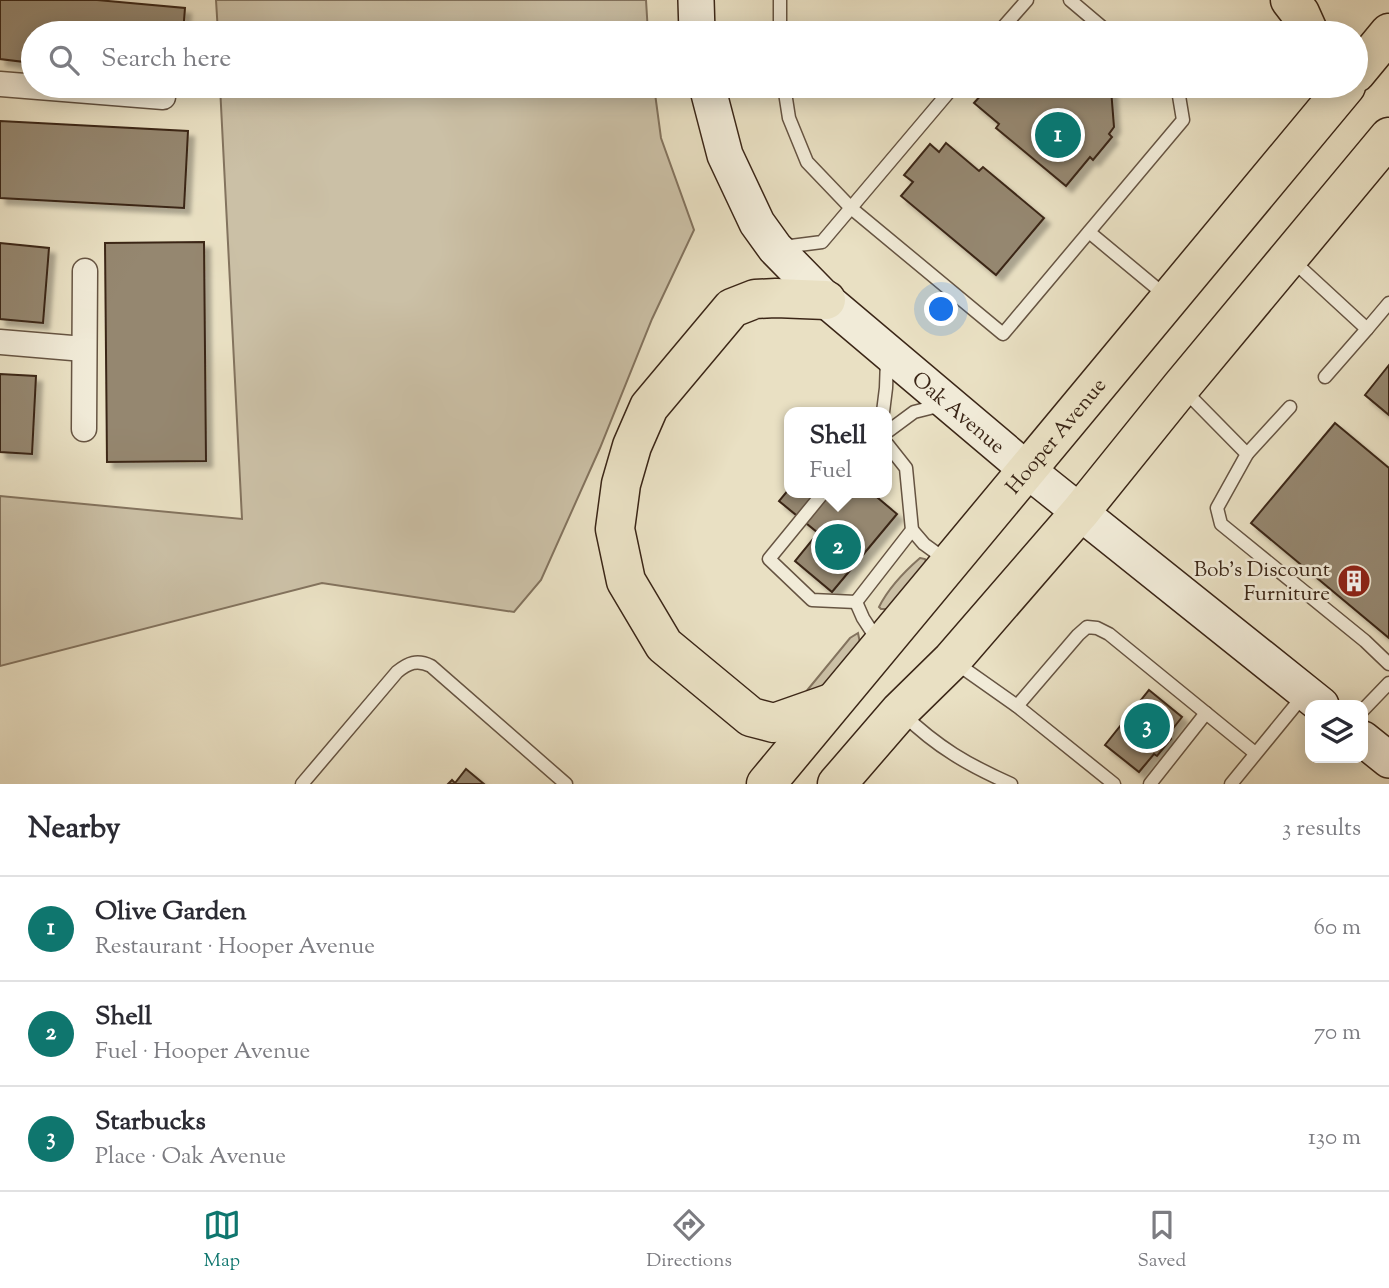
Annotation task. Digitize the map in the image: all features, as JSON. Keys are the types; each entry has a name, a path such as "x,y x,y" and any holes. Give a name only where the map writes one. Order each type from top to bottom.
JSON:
{"main road":[{"path":"1290,0 1304,21"},
{"path":"1368,58 1389,33"},
{"path":"1285,159 1312,98"},
{"name":"Hooper Avenue","path":"766,784 1336,98"},
{"path":"837,784 900,711 952,660 1081,511 1389,137"},
{"path":"1346,190 1381,170 1389,170"},
{"path":"826,300 755,299 732,308 649,407 632,446 621,484 615,529 626,581 664,645 751,717 774,723 833,702"}],"street":[{"path":"696,0 697,21"},
{"path":"0,84 21,86"},
{"name":"Oak Avenue","path":"710,98 725,155 757,223 775,248 826,300 1026,469 1313,699"},
{"path":"85,271 85,429"},
{"path":"0,342 84,349"}],"lane":[{"path":"780,0 780,21"},
{"path":"1070,0 1095,21"},
{"path":"1007,21 1020,2"},
{"path":"786,98 789,118 807,162 851,208 1003,334 1183,120 1179,98"},
{"path":"775,248 822,242 944,98"},
{"path":"1089,232 1169,298"},
{"path":"1289,257 1367,328"},
{"path":"1325,377 1389,303"},
{"path":"884,407 887,351"},
{"path":"1181,387 1247,454"},
{"path":"892,428 914,412 950,404"},
{"path":"1290,407 1247,454 1217,508 1221,524 1365,641 1389,664"},
{"path":"892,450 906,468 912,530 924,544 949,562"},
{"path":"819,498 769,559 812,600 856,602"},
{"path":"856,602 912,530"},
{"path":"856,602 881,645"},
{"path":"1017,706 1078,635 1087,627 1097,628 1109,634 1255,753"},
{"path":"952,660 1017,706 1114,784"},
{"path":"302,784 397,672 413,662 422,662 431,666 566,784"},
{"path":"1374,737 1389,682"},
{"path":"1231,784 1255,753 1313,699"},
{"path":"900,711 935,743 992,780 1011,784"},
{"path":"1150,784 1206,712"}],"shaded area":[{"path":"216,0 646,0 647,21 217,21"},
{"path":"221,98 656,98 661,138 694,230 652,319 600,448 541,580 514,612 322,583 0,666 0,496 242,519"},
{"path":"920,558 926,562 889,609 881,609 879,607 892,587"},
{"path":"858,633 860,643 826,687 791,710 850,638"}],"building":[{"path":"0,0 97,0 185,8 184,21 21,21 21,62 0,59"},
{"path":"978,98 1112,98 1114,127 1109,134 1112,137 1093,160 1090,157 1066,186 996,128 999,124 974,103"},
{"path":"0,121 188,131 184,208 0,198"},
{"path":"946,143 979,171 983,167 1044,218 996,275 901,196 913,182 904,175 930,144 939,152"},
{"path":"204,242 206,461 107,462 105,243"},
{"path":"0,243 49,248 43,323 0,319"},
{"path":"1389,365 1389,415 1365,395"},
{"path":"0,374 36,376 32,454 0,452"},
{"name":"Bob's Discount Furniture","path":"1335,423 1389,468 1389,638 1251,523"},
{"path":"784,495 784,498 826,498 839,509 848,498 878,498 897,514 832,592 795,561 818,533 779,501"},
{"path":"1149,690 1182,717 1168,735 1171,739 1139,772 1105,745"},
{"path":"466,769 484,784 448,784 452,780 455,783"}],"place":[{"name":"Olive Garden","path":"1058,135"},
{"name":"Shell","path":"838,547"},
{"name":"Bob's Discount Furniture","path":"1354,581"},
{"name":"Starbucks","path":"1147,726"}]}
